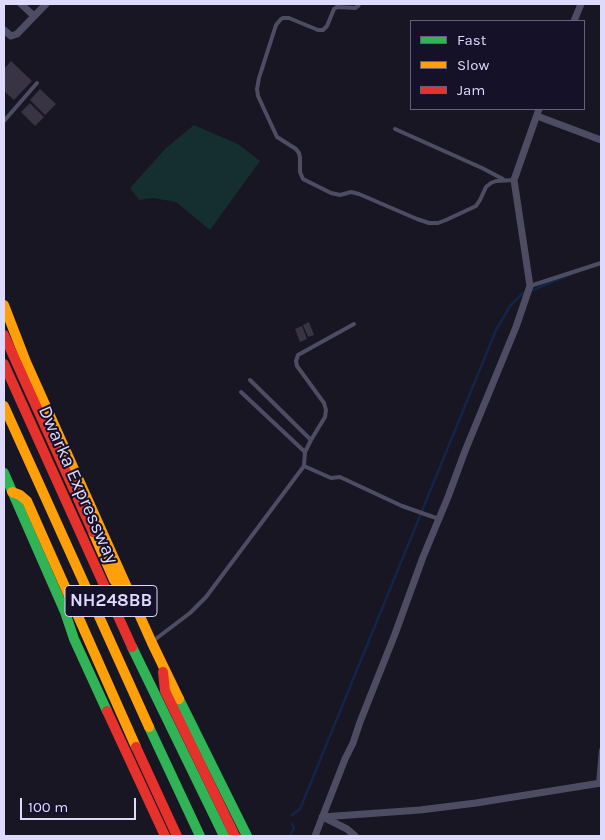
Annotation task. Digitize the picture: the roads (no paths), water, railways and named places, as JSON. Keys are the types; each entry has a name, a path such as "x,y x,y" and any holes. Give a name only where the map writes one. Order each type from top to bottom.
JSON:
{"main road":[{"path":"4,305 26,362 134,605 246,836"},
{"path":"4,336 114,580 134,605"},
{"name":"Dwarka Expressway","path":"4,364 135,655 224,836"},
{"name":"Dwarka Expressway","path":"4,406 200,836"},
{"path":"4,473 65,612 74,639 165,836"},
{"path":"12,492 27,501 177,836"},
{"path":"162,664 165,691 235,836"}],"street":[{"path":"21,4 34,16"},
{"path":"4,30 11,36 14,35 46,4"},
{"path":"574,20 581,4"},
{"path":"315,836 353,743 423,558 516,327 530,286 514,180 538,112 601,140"},
{"path":"322,817 420,810 599,784"},
{"path":"322,817 347,829 355,836"}],"lane":[{"path":"359,4 355,8 337,7 334,9 323,30 318,30 289,18 283,18 276,25 259,78 258,96 278,137 296,149 300,158 300,172 304,179 331,193 340,195 351,192 359,194 417,219 438,223 473,208 478,203 486,187 491,183 514,180"},
{"path":"4,121 37,83"},
{"path":"395,129 505,180"},
{"path":"530,286 601,263"},
{"path":"152,643 190,613 206,597 304,466 305,452 325,417 326,410 324,403 297,366 296,360 298,355 354,324"},
{"path":"250,380 311,440"},
{"path":"242,392 305,452"},
{"path":"304,466 331,478 340,477 402,506 439,519"},
{"path":"599,784 601,750"}],"waterway":[{"path":"533,290 571,274"},
{"path":"292,815 300,809 496,330 510,306 523,293"},
{"path":"290,836 294,828 292,824"}]}
